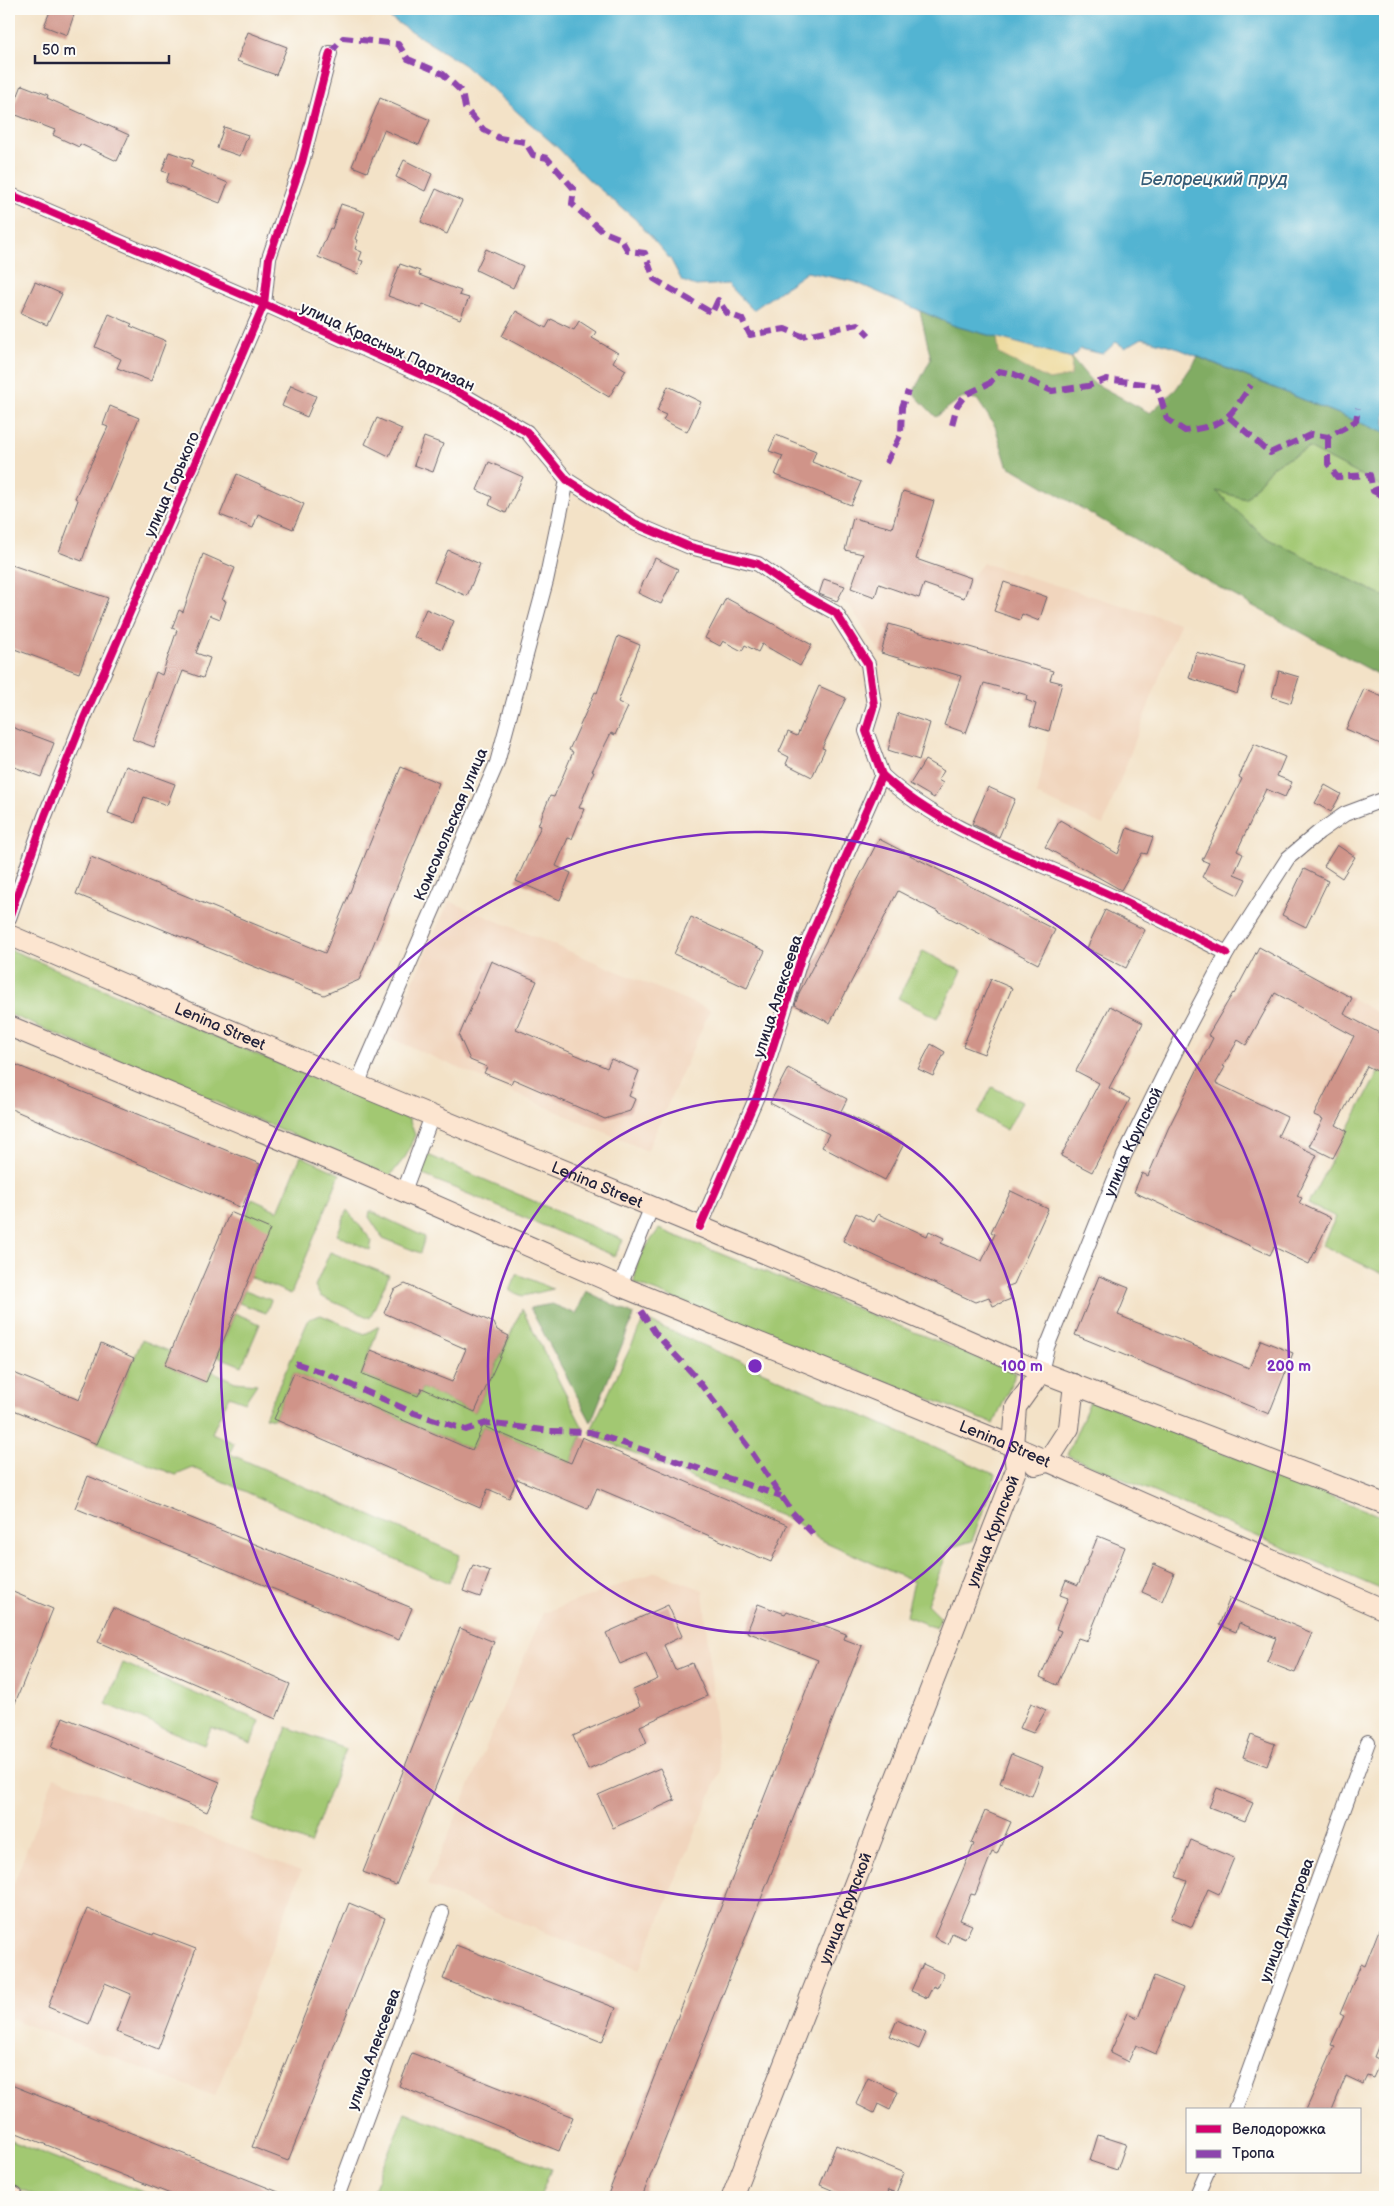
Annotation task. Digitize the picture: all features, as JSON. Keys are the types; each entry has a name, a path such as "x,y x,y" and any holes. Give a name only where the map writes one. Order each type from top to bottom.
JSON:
{"main road":[{"name":"Lenina Street","path":"9,935 358,1085 863,1294 1041,1372 1385,1504"},
{"name":"Lenina Street","path":"9,1026 404,1191 620,1286 1013,1446 1385,1610"},
{"name":"улица Крупской","path":"732,2197 1016,1470 1013,1446 1016,1407 1041,1372"},
{"path":"1016,1470 1047,1462 1069,1428 1074,1384"}],"street":[{"name":"улица Горького","path":"9,918 45,816 84,718 264,304 268,258 302,162 330,53"},
{"name":"улица Красных Партизан","path":"9,194 264,304 456,390 527,432 567,480 636,524 690,547 758,564 796,591 836,613 868,664 874,705 866,730 882,775"},
{"name":"Комсомольская улица","path":"358,1085 362,1070 497,763 546,581 567,480"},
{"path":"882,775 901,792 967,830 1123,901 1227,952"},
{"name":"улица Алексеева","path":"700,1227 758,1094 802,955 882,775"},
{"name":"улица Крупской","path":"1041,1372 1047,1347 1124,1156 1227,952 1288,858 1318,832 1346,814 1385,799"},
{"path":"404,1191 432,1116"},
{"name":"Lenina Street","path":"620,1286 652,1206"},
{"name":"улица Димитрова","path":"1236,2108 1368,1742"},
{"name":"улица Алексеева","path":"337,2197 442,1913"},
{"path":"1196,2197 1207,2174"}],"shaded area":[{"path":"900,553 971,578 983,563 1180,623 1103,825 1037,795 1049,731 1030,725 1036,704 1026,700 1027,695 881,653 849,605 819,595 824,579 851,588 862,557 894,569"},
{"path":"449,901 710,1010 647,1151 388,1037"},
{"path":"1259,947 1385,1017 1383,1035 1337,1125 1347,1131 1333,1158 1309,1146 1278,1136 1216,1083 1225,1067 1197,1053"},
{"path":"656,1572 703,1590 720,1772 639,1970 427,1885 543,1613"},
{"path":"54,1777 301,1871 215,2096 9,2018 9,1896"}],"green space":[{"path":"920,311 955,326 1072,358 1092,382 1150,413 1176,389 1198,357 1385,433 1385,488 1309,448 1273,466 1246,499 1216,491 1263,536 1385,597 1385,678 1200,577 1007,465 995,426 977,399 961,398 936,417 913,393 931,359"},
{"path":"1309,448 1385,488 1385,597 1263,536 1215,490 1246,499 1273,466"},
{"path":"9,949 409,1119 415,1135 406,1156 390,1176 9,1014"},
{"path":"923,951 962,971 937,1018 898,998"},
{"path":"1385,1060 1385,1275 1322,1245 1336,1217 1308,1204"},
{"path":"992,1087 1022,1102 1007,1130 978,1114"},
{"path":"428,1155 623,1240 615,1256 421,1174"},
{"path":"301,1156 340,1174 291,1294 250,1277 245,1219 252,1199 278,1211"},
{"path":"347,1210 372,1241 370,1250 337,1235"},
{"path":"370,1211 425,1237 420,1253 383,1238 369,1217"},
{"path":"659,1229 1016,1373 994,1424 634,1283 638,1258"},
{"path":"330,1252 389,1275 370,1318 320,1296 315,1286"},
{"path":"517,1274 553,1289 523,1296 510,1291"},
{"path":"245,1290 271,1300 266,1313 239,1303"},
{"path":"586,1291 634,1315 591,1422 530,1308 552,1304 576,1314"},
{"path":"522,1309 584,1430 571,1463 483,1426 472,1450 294,1373 274,1419 265,1417 309,1319 321,1315 365,1334 379,1326 362,1374 418,1396 422,1388 475,1412"},
{"path":"235,1313 260,1324 242,1366 217,1356"},
{"path":"644,1319 996,1475 972,1541 949,1548 927,1604 941,1618 936,1628 906,1616 914,1582 817,1538 797,1523 594,1436 590,1432"},
{"path":"142,1340 171,1352 166,1365 205,1382 210,1370 235,1382 257,1384 245,1402 229,1396 212,1433 234,1443 230,1454 460,1555 449,1583 193,1468 176,1475 97,1444"},
{"path":"1091,1399 1385,1518 1385,1591 1067,1455"},
{"path":"123,1663 260,1721 251,1743 211,1727 204,1745 106,1704"},
{"path":"287,1727 346,1749 310,1844 252,1821"},
{"path":"405,2112 551,2169 540,2197 391,2197 373,2190"},
{"path":"9,2140 156,2197 39,2197 9,2184"}],"sand":[{"path":"997,337 1072,358 1071,376 1049,380 999,354"}],"water":[{"name":"Белорецкий пруд","path":"376,9 1385,9 1385,433 1172,346 1142,338 1125,348 1116,342 1103,354 1080,349 1072,358 955,326 855,282 807,272 753,310 728,284 696,286 682,281 671,260 635,219 588,179 558,148 464,65"}],"building":[{"path":"51,9 76,9 67,35 44,26"},
{"path":"248,32 287,47 276,75 237,61"},
{"path":"22,85 48,95 47,98 129,135 117,161 80,144 79,147 53,135 55,130 11,113"},
{"path":"380,98 430,120 419,145 384,130 367,172 352,166"},
{"path":"224,127 248,135 240,156 217,148"},
{"path":"169,152 193,160 190,167 228,183 220,203 166,182 169,173 162,171"},
{"path":"404,160 432,174 425,191 396,177"},
{"path":"436,189 462,201 447,234 421,222"},
{"path":"341,204 365,212 355,239 358,240 355,249 362,252 359,260 363,261 358,274 318,257 330,228 332,229"},
{"path":"486,249 523,266 513,288 476,270"},
{"path":"400,264 420,271 419,275 461,291 459,295 469,298 460,319 423,304 421,308 388,296"},
{"path":"35,282 62,294 47,325 21,313"},
{"path":"516,311 546,328 551,319 574,330 579,321 596,332 592,338 618,353 613,362 626,370 609,397 502,336"},
{"path":"109,314 132,324 130,326 166,341 151,381 117,368 121,359 95,347"},
{"path":"291,385 316,396 307,417 282,406"},
{"path":"668,386 701,402 687,432 663,420 666,415 657,411"},
{"path":"110,406 139,418 95,523 82,561 59,552 78,500 75,498 108,427 103,425"},
{"path":"377,418 402,429 389,456 365,444"},
{"path":"776,435 816,451 812,462 861,482 851,505 775,475 783,456 769,451"},
{"path":"424,437 443,444 433,472 414,465"},
{"path":"489,462 523,477 506,513 489,505 492,497 477,490"},
{"path":"237,474 304,504 293,529 258,514 253,528 220,515"},
{"path":"903,491 934,501 916,559 971,578 964,598 924,584 919,598 879,584 875,597 851,588 863,554 845,550 853,518 892,528"},
{"path":"448,550 480,564 467,596 434,582"},
{"path":"203,554 235,568 222,600 226,601 220,619 210,615 196,653 210,658 203,678 183,671 154,747 132,739 156,672 162,675 177,630 172,628 179,610 183,612"},
{"path":"655,558 678,569 661,604 638,593"},
{"path":"9,564 108,598 79,673 9,647"},
{"path":"824,579 845,586 837,601 819,594"},
{"path":"1004,582 1047,597 1039,621 1022,614 1020,620 994,611"},
{"path":"726,598 812,645 800,666 762,644 758,652 745,645 742,651 723,641 720,646 705,638"},
{"path":"426,609 454,621 442,649 414,637"},
{"path":"889,624 1053,671 1050,680 1062,683 1049,731 1030,725 1036,704 1026,700 1027,695 984,683 966,733 944,725 961,676 881,653"},
{"path":"618,636 640,645 618,702 628,707 615,735 611,733 592,771 594,771 579,808 584,809 572,839 568,838 556,866 571,873 560,900 516,881 541,826 538,825 550,796 554,797 573,752 569,750 595,692 597,693"},
{"path":"1196,652 1245,667 1237,694 1189,678"},
{"path":"1279,671 1299,677 1291,703 1272,697"},
{"path":"819,686 846,698 822,748 825,749 812,777 786,764 789,757 779,752 788,732 797,736"},
{"path":"1364,689 1385,698 1385,746 1346,729"},
{"path":"898,713 930,723 919,760 888,750"},
{"path":"9,726 54,743 41,777 9,765"},
{"path":"1254,744 1285,757 1277,776 1292,782 1285,797 1266,789 1237,851 1243,854 1234,874 1246,879 1238,895 1202,877 1209,863 1202,860 1242,779 1239,777"},
{"path":"925,760 944,771 938,780 943,783 934,798 910,784"},
{"path":"126,766 175,784 167,805 144,797 135,823 108,813"},
{"path":"401,767 439,783 359,980 324,995 76,894 91,857 325,953"},
{"path":"1325,785 1341,794 1331,812 1315,803"},
{"path":"988,787 1015,799 999,837 972,824"},
{"path":"1060,820 1118,854 1127,828 1153,837 1147,854 1142,853 1121,890 1045,847"},
{"path":"879,839 1055,930 1038,964 898,891 830,1023 795,1005 799,993"},
{"path":"1337,845 1355,857 1342,878 1324,866"},
{"path":"1304,869 1328,881 1306,927 1282,915"},
{"path":"1105,910 1145,930 1126,968 1087,948"},
{"path":"691,917 765,951 747,988 674,954"},
{"path":"1259,947 1352,998 1344,1014 1385,1036 1385,1075 1367,1066 1336,1125 1347,1131 1333,1158 1309,1146 1323,1119 1314,1115 1354,1036 1275,993 1246,1045 1238,1040 1223,1066 1225,1067 1216,1083 1287,1117 1278,1136 1317,1155 1297,1196 1302,1198 1299,1203 1331,1218 1309,1264 1274,1247 1270,1255 1134,1192 1142,1173 1148,1176 1168,1129 1213,1038 1208,1035 1234,994"},
{"path":"491,961 537,981 516,1029 607,1068 611,1059 639,1071 629,1096 635,1099 630,1111 605,1119 513,1079 511,1084 484,1073 487,1067 470,1060 459,1036"},
{"path":"991,979 1012,988 984,1054 963,1046"},
{"path":"1110,1006 1143,1023 1109,1088 1130,1099 1092,1172 1061,1156 1099,1083 1076,1071"},
{"path":"931,1044 945,1052 933,1076 918,1069"},
{"path":"9,1062 260,1164 242,1208 9,1108"},
{"path":"788,1068 847,1099 841,1111 904,1144 885,1180 822,1147 829,1134 770,1103"},
{"path":"1011,1191 1048,1209 1014,1284 1006,1287 1011,1299 993,1306 989,1297 975,1302 843,1241 856,1213 874,1222 878,1214 927,1236 929,1231 944,1238 941,1243 982,1261 995,1234 991,1232"},
{"path":"230,1212 270,1229 206,1382 165,1365"},
{"path":"1099,1276 1129,1288 1118,1315 1249,1368 1261,1340 1293,1353 1269,1414 1075,1335"},
{"path":"405,1284 494,1323 497,1330 509,1336 475,1412 422,1388 418,1396 362,1374 371,1350 452,1382 466,1349 384,1313 394,1290"},
{"path":"101,1343 134,1358 97,1444 9,1408 9,1371 79,1400"},
{"path":"294,1373 472,1450 483,1426 571,1463 582,1437 787,1525 771,1562 597,1488 588,1509 517,1479 509,1498 488,1489 480,1508 274,1419"},
{"path":"88,1476 412,1608 399,1640 75,1508"},
{"path":"1098,1536 1125,1547 1087,1641 1078,1638 1057,1685 1040,1677 1061,1631 1056,1629 1068,1598 1060,1595 1066,1580 1078,1585"},
{"path":"1154,1564 1174,1573 1162,1601 1142,1592"},
{"path":"473,1565 490,1571 480,1597 463,1591"},
{"path":"13,1592 53,1609 9,1718 9,1602"},
{"path":"1230,1598 1312,1633 1295,1673 1267,1662 1276,1638 1239,1623 1236,1632 1219,1625"},
{"path":"758,1604 785,1614 787,1611 846,1634 844,1639 862,1646 642,2197 607,2197 818,1660 747,1632"},
{"path":"668,1605 682,1636 664,1645 675,1670 692,1663 707,1696 640,1726 647,1743 588,1770 573,1736 640,1706 633,1690 658,1679 646,1653 620,1664 606,1633"},
{"path":"113,1608 290,1684 276,1719 98,1642"},
{"path":"460,1628 494,1642 396,1885 363,1872"},
{"path":"1031,1703 1046,1710 1033,1733 1020,1728"},
{"path":"63,1717 220,1782 207,1812 51,1747"},
{"path":"1251,1735 1275,1744 1267,1766 1243,1757"},
{"path":"1011,1754 1043,1767 1032,1796 1000,1783"},
{"path":"660,1768 675,1800 613,1828 598,1795"},
{"path":"1217,1788 1253,1803 1245,1821 1209,1807"},
{"path":"985,1811 1011,1822 997,1854 992,1852 975,1895 971,1894 960,1920 972,1925 965,1939 952,1933 948,1944 934,1937 974,1844 971,1843"},
{"path":"1191,1840 1234,1858 1219,1894 1208,1889 1192,1927 1171,1918 1187,1881 1176,1877"},
{"path":"349,1903 385,1918 288,2161 252,2147"},
{"path":"87,1909 153,1935 154,1933 196,1949 158,2049 116,2032 131,1994 105,1983 89,2024 48,2007"},
{"path":"1384,1917 1385,2029 1374,2057 1381,2060 1373,2078 1367,2076 1363,2084 1346,2076 1333,2108 1307,2108 1335,2046 1331,2045 1344,2016 1340,2014 1361,1964 1365,1966"},
{"path":"456,1945 616,2008 602,2042 443,1979"},
{"path":"923,1964 944,1974 937,1988 933,1986 927,1998 911,1991"},
{"path":"1154,1976 1183,1988 1156,2054 1136,2045 1128,2062 1110,2053 1128,2013 1138,2018"},
{"path":"897,2020 926,2033 919,2049 890,2036"},
{"path":"412,2053 573,2117 559,2151 399,2086"},
{"path":"868,2078 898,2092 890,2110 878,2104 874,2113 856,2104"},
{"path":"9,2084 291,2197 178,2197 9,2130"},
{"path":"1098,2135 1126,2144 1117,2170 1090,2161"},
{"path":"836,2145 904,2173 896,2193 888,2190 885,2197 848,2197 820,2185"}],"marked path":[{"path":"330,53 343,38 398,44 408,59 443,74 462,92 465,108 484,130 499,138 525,142 533,155 547,158 574,189 572,204 602,231 621,239 628,251 645,253 654,279 712,313 718,300 727,313 742,319 750,335 785,329 802,336 858,324 869,335"},
{"path":"952,425 957,406 965,395 990,383 999,371 1014,374 1052,391 1088,386 1107,379 1157,386 1167,419 1185,431 1218,423 1231,413 1251,385"},
{"path":"886,463 901,434 902,407 908,391"},
{"path":"1229,417 1270,453 1312,434 1328,437 1356,421 1358,408"},
{"path":"1328,437 1328,464 1337,477 1370,475 1373,491 1385,497"},
{"path":"1373,491 1385,486"},
{"path":"641,1311 656,1334 693,1374 749,1448 792,1512 817,1538"},
{"path":"295,1363 327,1374 414,1413 466,1430 486,1423 550,1431 590,1432 781,1496"}],"cycle path":[{"path":"9,918 45,816 84,718 264,304 269,258 302,162 330,53"},
{"path":"9,194 264,304 455,390 527,432 567,480 636,524 690,547 758,564 796,591 836,613 868,664 874,705 866,731 882,775"},
{"path":"700,1227 758,1094 802,955 882,775 904,793 952,824 1004,849 1119,899 1227,953"}]}
